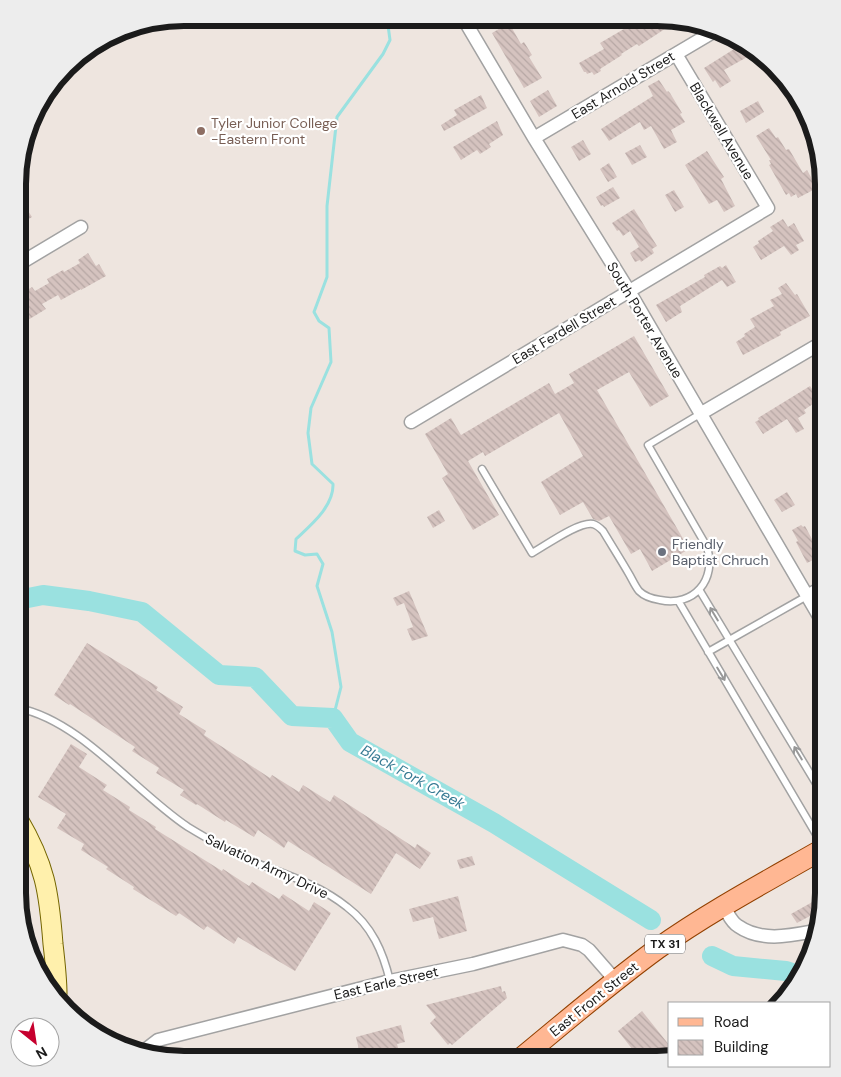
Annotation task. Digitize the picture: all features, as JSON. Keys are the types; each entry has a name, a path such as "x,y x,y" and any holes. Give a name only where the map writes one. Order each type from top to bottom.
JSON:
{"main road":[{"name":"East Front Street","path":"531,1050 658,949 814,853"}],"street":[{"name":"South Porter Avenue","path":"468,26 534,138 629,291 814,608"},
{"name":"East Arnold Street","path":"534,138 708,35"},
{"name":"Blackwell Avenue","path":"676,54 768,208"},
{"name":"East Ferdell Street","path":"411,422 768,208"},
{"path":"26,260 81,227"},
{"path":"700,414 815,347"},
{"path":"808,596 814,592"},
{"path":"26,835 38,858 47,884 56,985"},
{"path":"724,907 737,926 758,934 784,937 809,932"},
{"name":"East Earle Street","path":"148,1046 158,1040 390,981 473,964 563,940 582,945 589,950 616,981"}],"lane":[{"path":"482,469 532,553 577,527 594,524 603,531 640,592 652,599 679,602 700,591 706,579 710,556 707,547 648,445 700,414"},
{"path":"700,591 814,780"},
{"path":"708,652 808,596"},
{"path":"679,602 814,833"},
{"name":"Salvation Army Drive","path":"26,711 54,722 79,738 183,823 210,841 246,858 309,883 348,907 365,924 378,944 390,981"}],"building":[{"path":"504,26 511,26 521,44 524,42 532,55 529,57 542,78 524,88 492,33"},
{"path":"629,26 668,27 639,46 637,44 621,54 600,69 601,71 594,75 592,72 587,74 579,63 604,49 600,43"},
{"path":"737,47 749,56 724,70 731,81 720,88 715,80 713,82 704,68"},
{"path":"659,80 667,92 670,93 685,122 671,130 677,142 664,149 651,126 644,130 640,122 609,141 601,129 653,96 648,86"},
{"path":"548,90 557,106 539,117 530,101"},
{"path":"481,95 487,108 444,131 441,125 457,115 454,110"},
{"path":"758,101 764,112 746,123 740,111"},
{"path":"497,121 503,135 489,144 491,147 480,154 477,150 461,160 453,147"},
{"path":"769,128 776,138 778,137 786,150 789,149 803,173 807,170 815,184 815,189 798,198 796,194 791,197 789,193 786,195 769,165 771,164 769,160 771,160 756,136"},
{"path":"583,140 591,154 579,161 571,147"},
{"path":"640,145 647,157 632,165 625,153"},
{"path":"707,151 724,177 721,179 735,206 724,212 717,200 709,204 685,165"},
{"path":"609,163 617,177 608,182 600,169"},
{"path":"613,187 620,198 604,207 603,205 601,206 596,197"},
{"path":"674,190 684,207 675,212 665,195"},
{"path":"26,208 32,217 26,221"},
{"path":"634,209 657,246 652,249 654,253 641,262 640,260 635,262 630,253 639,247 630,231 623,236 612,223"},
{"path":"783,219 788,227 794,223 804,241 796,245 799,250 791,255 784,246 761,260 753,247 759,243 758,241 773,231 770,227"},
{"path":"88,253 96,266 99,264 106,276 61,300 58,295 42,304 46,309 26,321 26,291 32,287 35,291 49,283 47,279 80,263 78,260"},
{"path":"726,265 736,282 727,287 722,280 680,306 682,312 666,322 656,305 705,277 704,275 720,266 722,268"},
{"path":"786,283 795,295 797,294 810,316 780,332 781,335 743,355 736,342 755,327 750,319 774,306 770,300 782,294 778,288"},
{"path":"634,336 669,396 650,407 629,372 597,390 689,549 652,571 640,549 631,554 609,516 599,521 593,519 583,502 560,515 541,482 583,456 559,413 485,456 483,452 468,461 499,515 473,530 442,478 448,474 425,434 451,418 461,435 549,383 555,394 574,383 569,374"},
{"path":"810,386 812,389 815,387 815,403 804,410 806,413 798,418 804,429 796,433 787,419 763,434 755,422 759,420 758,418"},
{"path":"787,492 795,505 782,512 774,500"},
{"path":"439,510 445,521 433,528 427,517"},
{"path":"801,525 805,526 814,544 814,559 807,563 792,530"},
{"path":"409,591 428,636 412,641 407,629 413,627 404,603 397,606 393,598"},
{"path":"87,643 158,687 156,690 183,707 179,714 206,731 204,735 270,778 272,775 299,792 303,785 330,802 334,795 415,848 417,844 431,853 420,869 396,853 371,894 288,841 284,848 258,830 254,837 196,805 180,795 184,790 156,773 159,768 132,751 135,747 54,695"},
{"path":"71,744 87,754 79,767 107,785 103,790 130,807 129,810 156,827 155,829 249,886 252,882 279,899 283,894 309,911 314,902 331,913 295,971 238,937 234,944 207,926 204,930 179,913 176,916 133,889 134,887 106,869 108,867 81,850 84,844 57,828 66,814 38,797"},
{"path":"472,856 475,865 460,869 457,860"},
{"path":"458,896 467,931 439,939 433,917 413,922 409,909"},
{"path":"814,901 812,920 810,916 797,923 791,914"},
{"path":"501,986 502,992 505,991 507,998 452,1045 450,1043 448,1045 430,1023 436,1017 426,1005"},
{"path":"642,1011 668,1044 668,1050 633,1050 618,1031"},
{"path":"401,1025 405,1042 397,1044 399,1050 359,1050 356,1037"}],"waterway":[{"path":"333,718 341,687 332,632 317,586 323,564 317,554 305,555 295,551 296,539 308,528 330,500 333,484 312,464 308,433 311,408 331,362 329,328 319,321 314,312 327,277 327,206 337,117 383,54 390,40 388,26"},
{"name":"Black Fork Creek","path":"26,598 43,595 89,601 142,612 219,675 255,677 292,716 333,718 350,742 494,823 651,920"},
{"name":"Black Fork Creek","path":"712,956 733,966 793,973"}],"place":[{"name":"Tyler Junior College -Eastern Front","path":"201,131"},
{"name":"Friendly Baptist Chruch","path":"662,552"}]}
